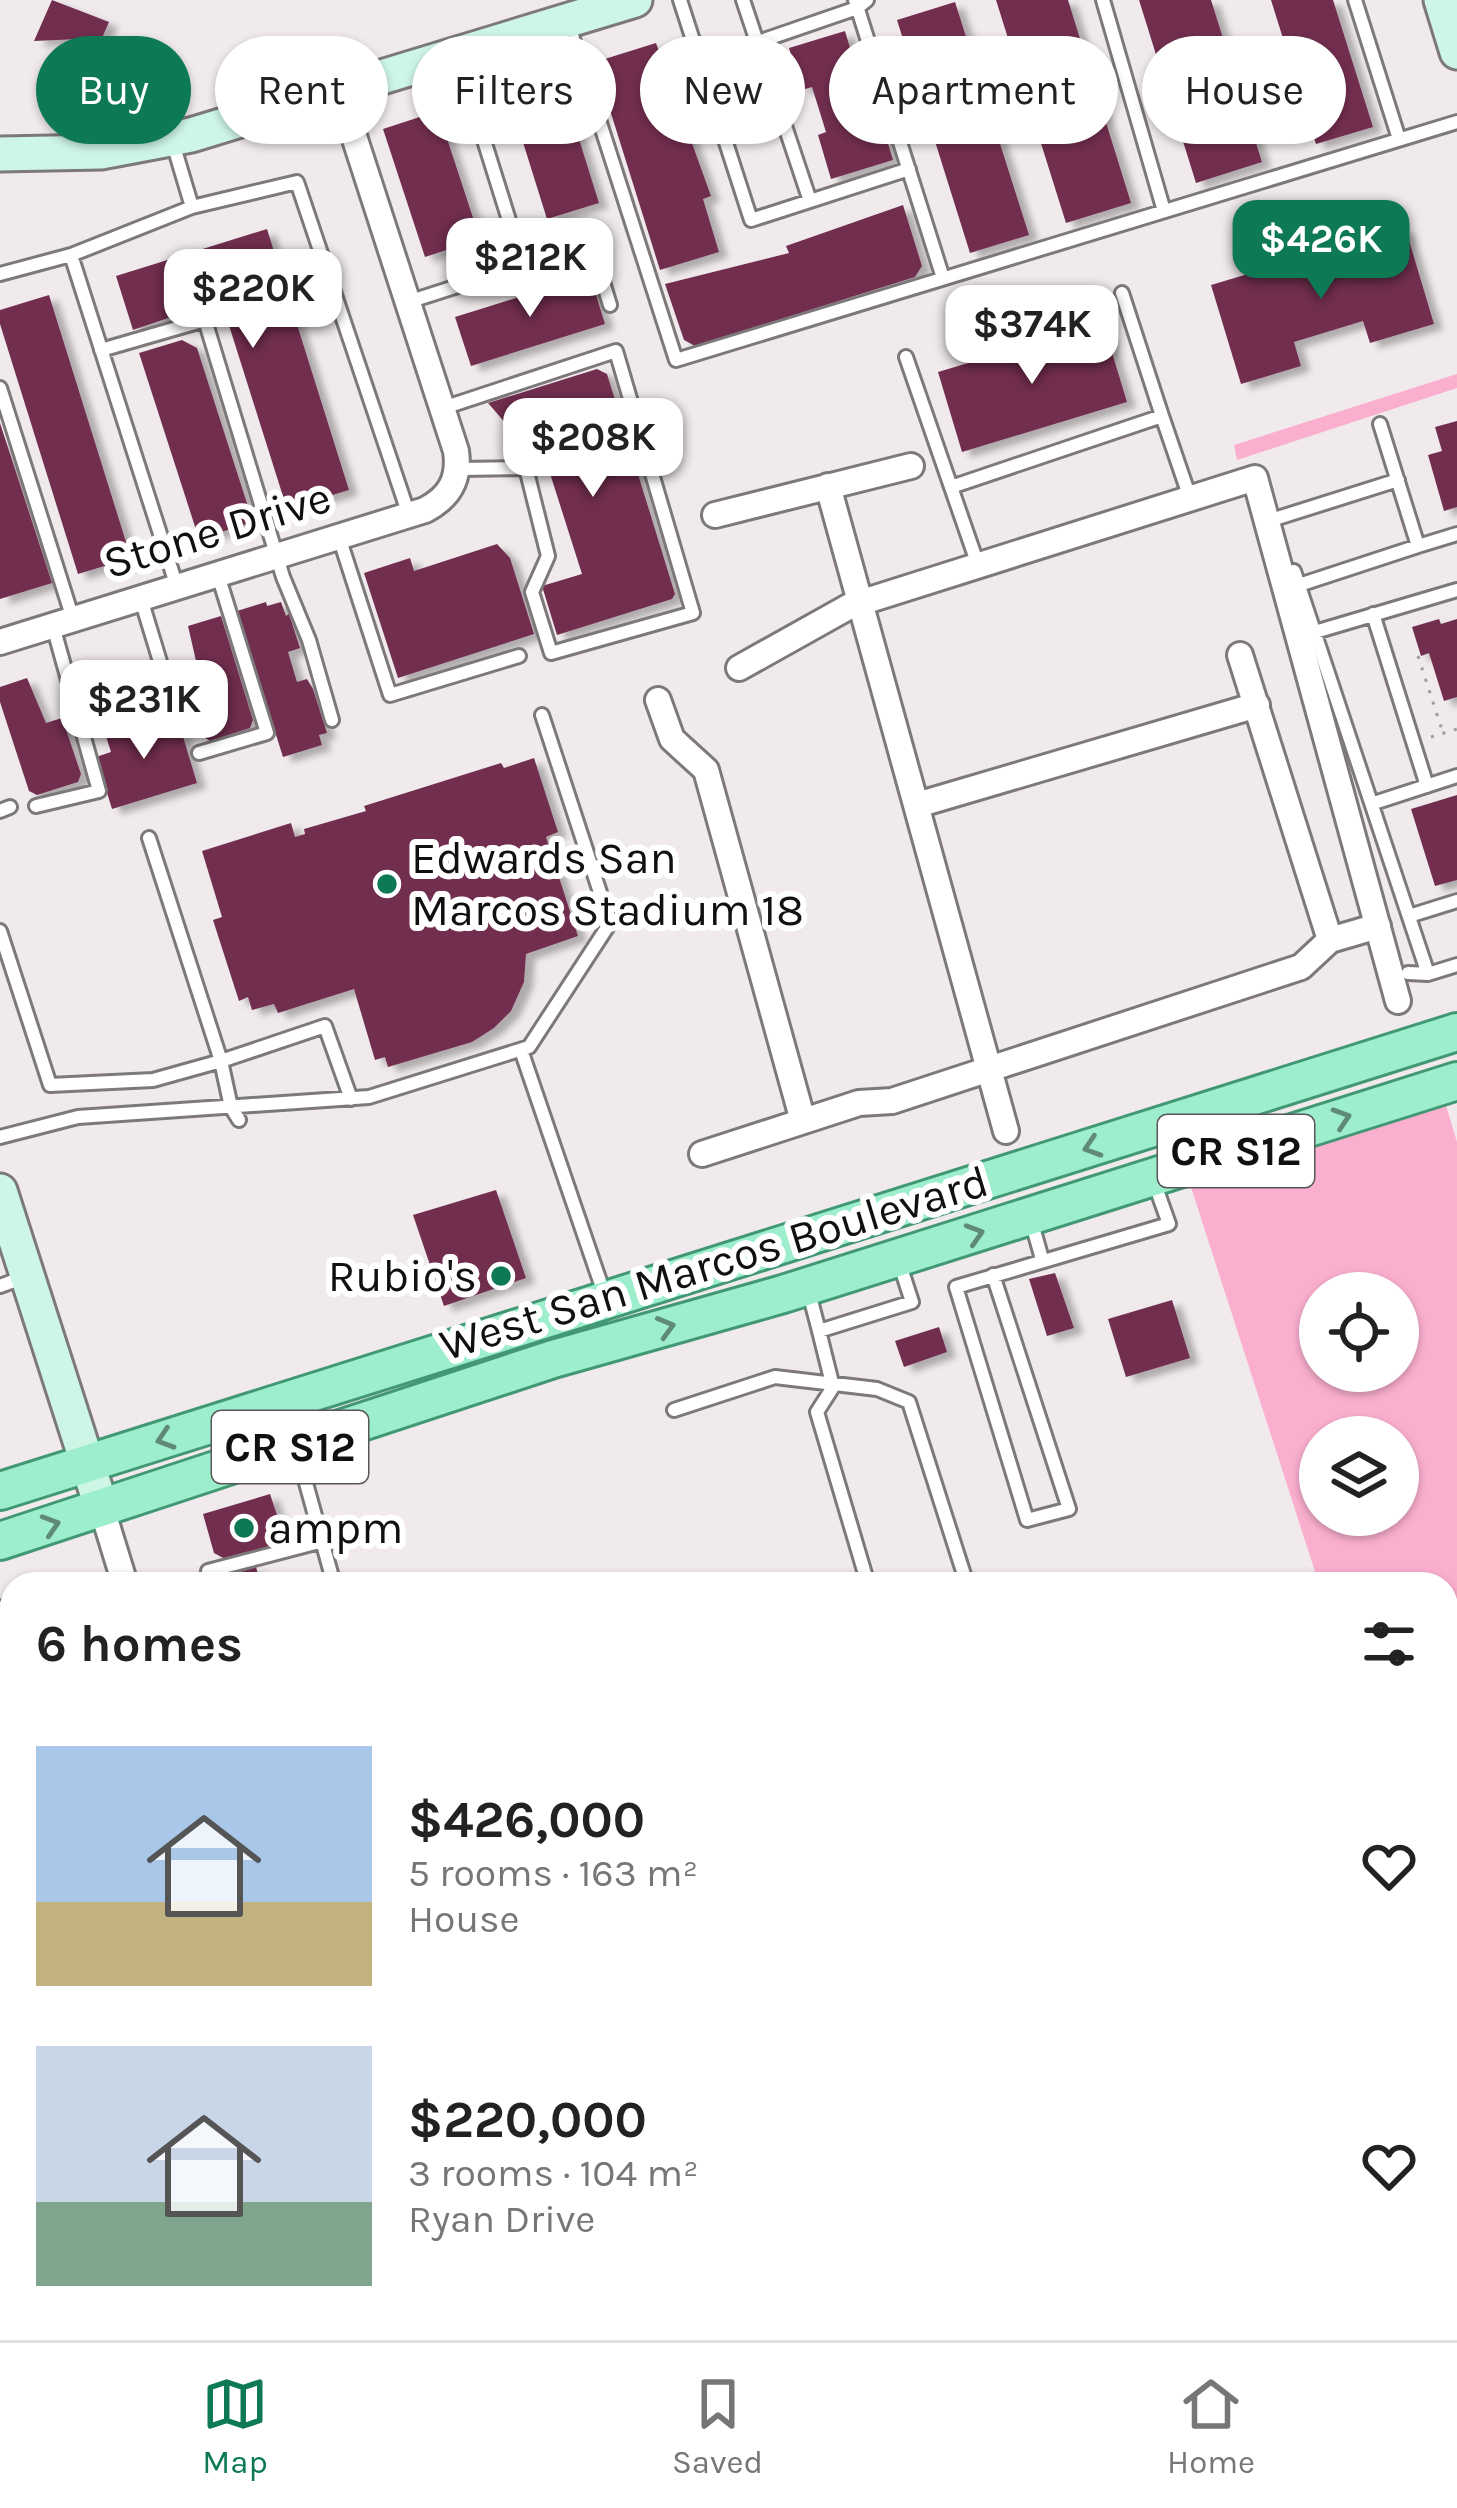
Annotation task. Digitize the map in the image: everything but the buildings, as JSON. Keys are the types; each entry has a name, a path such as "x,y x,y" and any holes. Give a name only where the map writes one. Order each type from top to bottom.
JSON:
{"main road":[{"path":"522,36 635,0"},
{"path":"1441,0 1457,52"},
{"path":"0,154 100,152 144,144"},
{"name":"West San Marcos Boulevard","path":"0,1491 1457,1032"},
{"name":"West San Marcos Boulevard","path":"0,1541 553,1359 807,1286 1457,1081"},
{"path":"1018,1170 1030,1216"},
{"path":"0,1191 14,1281 103,1509"},
{"path":"411,1406 438,1382 474,1364 597,1324 606,1300"}],"street":[{"path":"357,144 442,408 455,478"},
{"path":"715,515 911,466"},
{"name":"Stone Drive","path":"0,642 409,515 442,501 455,478"},
{"path":"739,668 861,603 1255,478 1290,580 1399,1001"},
{"path":"828,486 1006,1131"},
{"path":"1240,656 1330,940"},
{"path":"658,700 671,739 706,770 803,1121"},
{"path":"916,805 1257,705"},
{"path":"702,1154 859,1103 892,1101 1301,967 1330,940 1378,926"},
{"path":"103,1509 121,1572"}],"lane":[{"path":"680,0 692,36"},
{"path":"743,0 755,36"},
{"path":"1103,0 1164,211"},
{"path":"1355,0 1399,140"},
{"path":"775,36 860,3 944,278"},
{"path":"567,22 676,360 1457,122"},
{"path":"173,144 192,206"},
{"path":"485,144 523,265"},
{"path":"726,144 751,220 908,169"},
{"path":"791,144 810,201"},
{"path":"0,274 71,256 192,206 297,182 409,515"},
{"path":"408,302 591,243 610,305"},
{"path":"71,256 177,587"},
{"path":"1122,293 1190,498"},
{"path":"101,350 205,320 332,720"},
{"path":"442,408 616,351 693,613 551,653 532,592 548,556 526,468 455,478"},
{"path":"906,357 978,565"},
{"path":"0,388 63,622 99,791 36,806"},
{"path":"951,488 1162,416"},
{"path":"1380,424 1418,546"},
{"path":"1267,521 1398,480"},
{"path":"1427,974 1315,632 1290,580 1457,534"},
{"path":"339,537 390,695 519,656"},
{"path":"199,753 267,733 217,574"},
{"path":"1315,632 1457,590"},
{"path":"141,598 178,722"},
{"path":"1373,614 1427,786"},
{"path":"0,1137 78,1117 121,1121 231,1107 298,1110 369,1097 529,1047 610,923 542,715"},
{"path":"1374,803 1457,776"},
{"path":"149,838 221,1061 231,1107 239,1120"},
{"path":"1409,916 1457,901"},
{"path":"0,931 50,1085 152,1080 325,1025 351,1099"},
{"path":"1408,973 1427,974 1457,965"},
{"path":"521,1050 606,1300"},
{"path":"993,1275 1069,1509 1027,1520 956,1287 1042,1259 1169,1224 1152,1178"},
{"path":"1030,1216 1042,1259"},
{"path":"819,1331 912,1302 898,1258"},
{"path":"807,1286 833,1387 817,1412 864,1572"},
{"path":"674,1410 775,1378 877,1389 909,1402 963,1572"},
{"path":"295,1445 331,1572"},
{"path":"208,1572 323,1541"}],"path":[{"path":"1418,656 1443,733"}],"shaded area":[{"path":"1457,374 1457,388 1237,460 1234,445"},
{"path":"1444,1099 1457,1142 1457,1572 1315,1572 1304,1536 1419,1536 1419,1416 1299,1416 1299,1522 1189,1181"}],"place":[{"name":"Edwards San Marcos Stadium 18","path":"387,884"},
{"name":"Rubio's","path":"501,1276"},
{"name":"ampm","path":"244,1528"}]}
